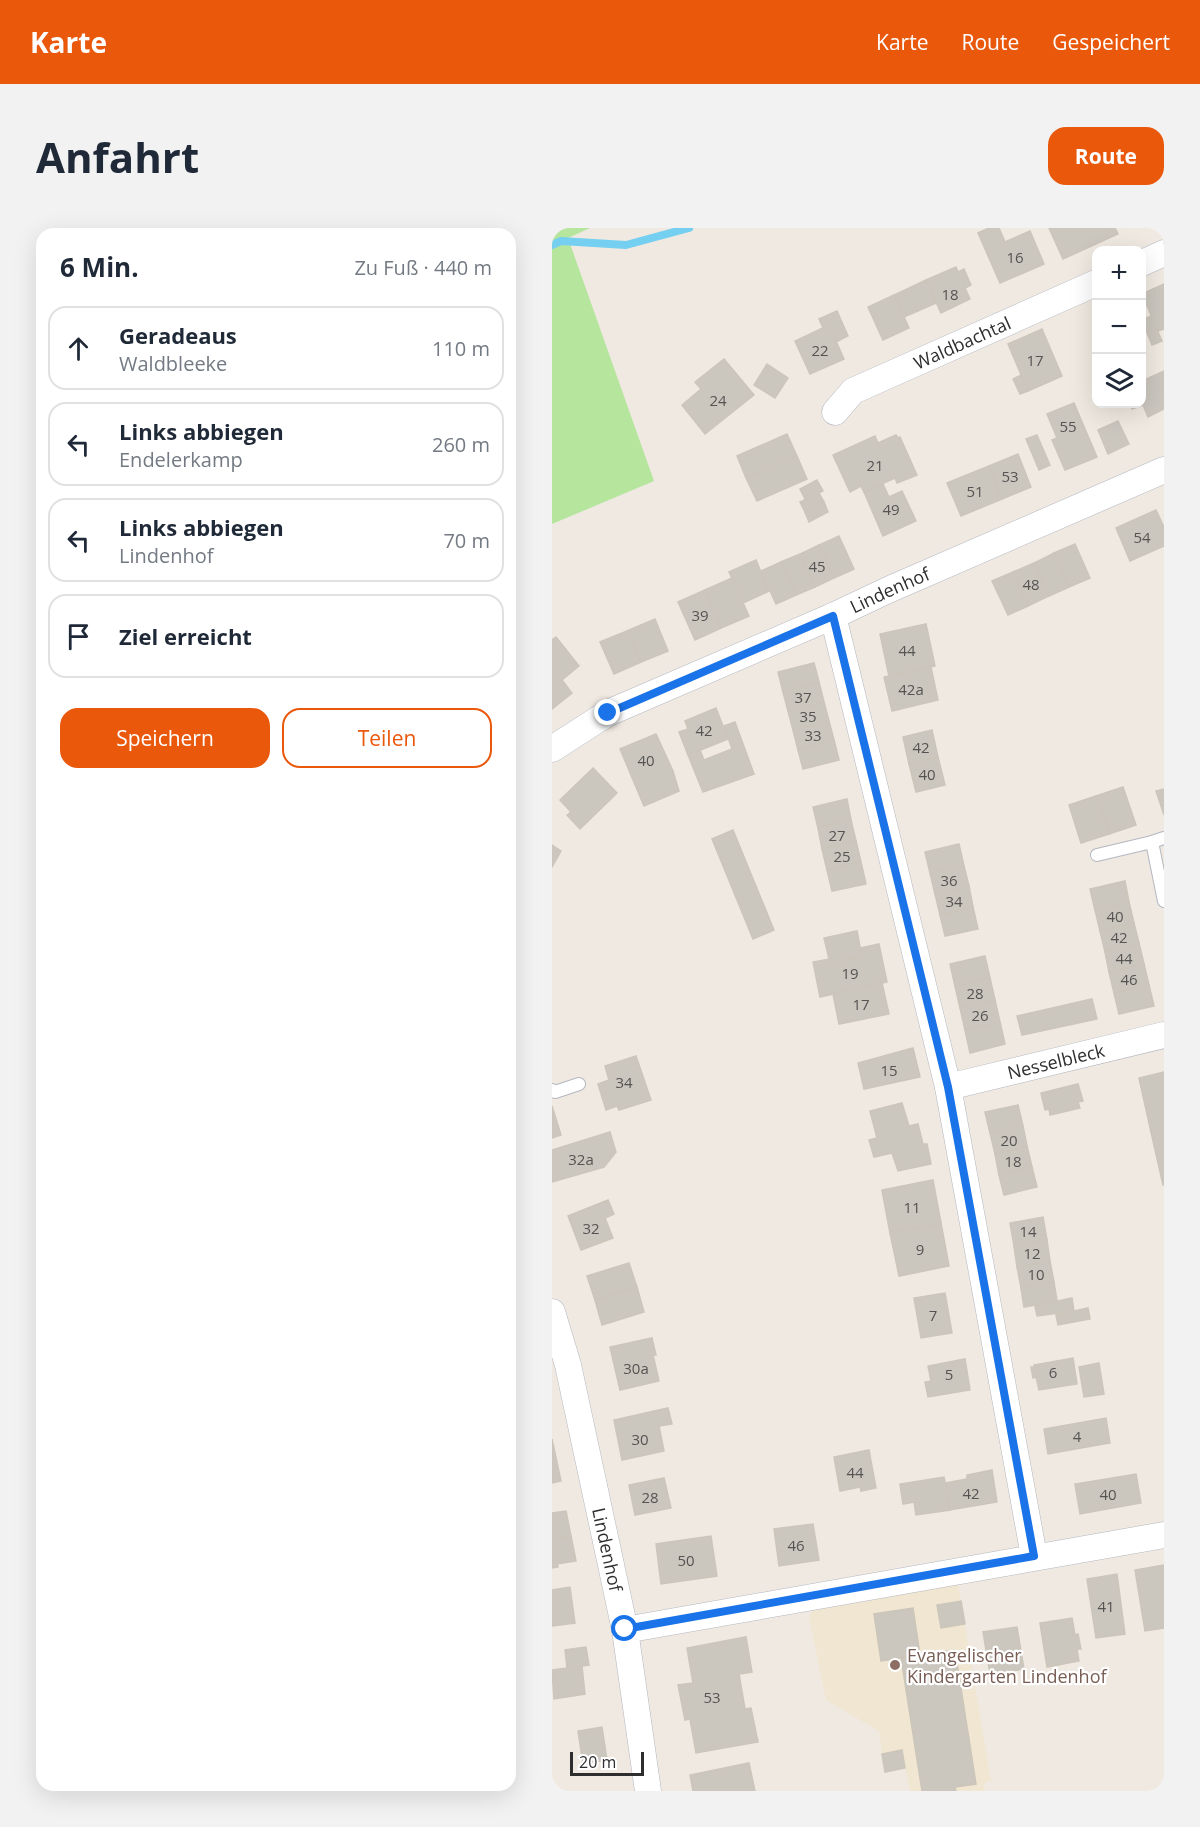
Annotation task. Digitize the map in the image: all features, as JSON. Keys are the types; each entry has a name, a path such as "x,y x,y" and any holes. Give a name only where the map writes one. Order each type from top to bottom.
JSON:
{"street":[{"path":"1146,261 1164,253"},
{"name":"Waldbachtal","path":"835,412 853,391 1092,285"},
{"name":"Lindenhof","path":"552,749 608,713 1164,470"},
{"path":"833,616 948,1087 1034,1556"},
{"name":"Nesselbleck","path":"948,1087 1164,1035"},
{"name":"Lindenhof","path":"552,1312 568,1365 625,1629 648,1791"},
{"path":"625,1629 1164,1535"}],"lane":[{"path":"1097,855 1158,840 1164,901"},
{"path":"552,1090 555,1092 579,1084"}],"shaded area":[{"name":"Evangelischer Kindergarten Lindenhof","path":"958,1583 991,1781 985,1782 984,1791 910,1791 902,1751 882,1754 879,1731 826,1700 809,1617 816,1606"}],"green space":[{"path":"552,228 590,228 568,238 654,481 552,524"}],"building":[{"path":"989,228 999,228 1005,242 1030,231 1044,264 1000,283 978,233"},
{"path":"1049,228 1115,228 1118,234 1063,259"},
{"path":"956,267 958,272 964,269 971,285 965,288 970,299 941,313 926,280"},
{"path":"926,280 936,303 904,317 894,295"},
{"path":"1164,284 1164,329 1158,331 1146,303 1146,292"},
{"path":"894,295 909,328 883,340 868,307"},
{"path":"837,311 848,336 836,342 829,325 823,328 819,319"},
{"path":"1151,316 1162,341 1152,345 1146,330 1146,318"},
{"path":"829,325 844,359 810,374 795,341"},
{"path":"1042,329 1062,376 1028,391 1008,344"},
{"path":"724,359 754,395 705,434 682,405 701,389 695,382"},
{"path":"767,364 788,378 775,398 754,385"},
{"path":"1164,371 1164,409 1148,417 1144,408 1146,379"},
{"path":"1021,375 1028,391 1020,394 1013,379"},
{"path":"1074,403 1097,457 1065,470 1052,440 1057,438 1047,414"},
{"path":"1118,421 1129,444 1108,454 1098,430"},
{"path":"787,434 797,456 746,478 737,456"},
{"path":"896,435 900,437 917,475 897,483 895,478 864,492 861,486 850,492 833,455 875,436 878,443"},
{"path":"1037,435 1050,465 1039,470 1026,439"},
{"path":"1018,454 1031,487 1002,499 989,466"},
{"path":"797,456 807,479 757,501 746,478"},
{"path":"989,466 1002,499 961,516 947,483"},
{"path":"817,480 823,491 805,499 800,489"},
{"path":"883,484 889,497 902,491 916,521 883,536 864,492"},
{"path":"819,493 824,502 805,512 800,502"},
{"path":"824,502 828,512 809,522 805,512"},
{"path":"1156,510 1164,527 1164,546 1130,561 1116,528"},
{"path":"839,536 854,569 834,578 819,545"},
{"path":"1075,544 1090,578 1069,587 1054,553"},
{"path":"819,545 834,578 815,587 800,554"},
{"path":"1054,553 1069,587 1049,596 1034,563"},
{"path":"800,554 815,587 796,595 781,562"},
{"path":"756,560 769,591 743,603 729,572"},
{"path":"781,562 796,595 776,604 761,571"},
{"path":"1034,563 1049,596 1028,606 1013,572"},
{"path":"1013,572 1028,606 1008,615 992,581"},
{"path":"732,578 749,616 721,628 705,590"},
{"path":"705,590 721,628 695,640 678,602"},
{"path":"655,619 668,651 641,662 627,631"},
{"path":"926,624 935,666 889,676 880,634"},
{"path":"627,631 641,662 614,674 600,642"},
{"path":"556,637 579,666 562,680 572,693 552,709 552,640"},
{"path":"814,663 819,682 783,692 778,672"},
{"path":"931,667 938,700 892,711 884,677"},
{"path":"819,682 824,702 788,711 783,692"},
{"path":"824,702 829,721 793,730 788,711"},
{"path":"716,708 728,739 688,755 679,732 688,729 685,721"},
{"path":"829,721 834,740 798,750 793,730"},
{"path":"735,722 754,774 703,792 688,755 700,750 704,760 732,749 724,726"},
{"path":"932,730 938,757 909,764 903,737"},
{"path":"656,734 673,771 679,791 644,806 620,749"},
{"path":"834,740 839,760 803,769 798,750"},
{"path":"938,757 945,785 916,792 909,764"},
{"path":"593,768 617,793 580,829 567,815 571,812 560,800"},
{"path":"1123,787 1136,825 1109,834 1096,796"},
{"path":"1164,789 1164,815 1156,791"},
{"path":"1096,796 1109,834 1081,843 1069,805"},
{"path":"847,799 851,820 818,828 813,807"},
{"path":"851,820 856,841 822,849 818,828"},
{"path":"733,830 774,930 753,939 712,839"},
{"path":"856,841 861,862 827,870 822,849"},
{"path":"959,844 964,866 930,873 925,852"},
{"path":"552,845 561,851 552,867"},
{"path":"861,862 866,884 832,891 827,870"},
{"path":"964,866 969,886 935,894 930,873"},
{"path":"1125,881 1129,902 1095,910 1090,889"},
{"path":"969,886 973,907 940,915 935,894"},
{"path":"1129,902 1134,923 1100,931 1095,910"},
{"path":"973,907 978,929 945,936 940,915"},
{"path":"1134,923 1139,943 1105,952 1100,931"},
{"path":"857,931 862,957 830,963 824,938"},
{"path":"1139,943 1144,964 1109,972 1105,952"},
{"path":"879,944 887,982 820,997 813,962 829,959 830,963 862,957 860,948"},
{"path":"985,956 990,978 955,986 950,964"},
{"path":"1144,964 1149,985 1114,993 1109,972"},
{"path":"990,978 995,1000 960,1008 955,986"},
{"path":"882,983 889,1014 839,1024 833,994"},
{"path":"1149,985 1154,1006 1119,1014 1114,993"},
{"path":"1092,999 1097,1019 1022,1035 1017,1016"},
{"path":"995,1000 1000,1022 965,1030 960,1008"},
{"path":"1000,1022 1005,1044 970,1053 965,1030"},
{"path":"913,1048 920,1077 864,1089 858,1063"},
{"path":"636,1056 651,1100 619,1110 617,1106 606,1110 598,1084 609,1080 605,1066"},
{"path":"1164,1072 1164,1129 1151,1132 1139,1078"},
{"path":"1078,1084 1083,1101 1078,1102 1080,1108 1050,1115 1049,1109 1045,1110 1041,1093"},
{"path":"902,1103 909,1126 918,1124 923,1144 927,1144 931,1164 898,1171 892,1153 874,1157 869,1140 877,1138 870,1111"},
{"path":"1018,1105 1023,1126 990,1133 985,1112"},
{"path":"552,1106 561,1135 552,1138"},
{"path":"1023,1126 1027,1146 995,1154 990,1133"},
{"path":"1164,1129 1164,1185 1163,1185 1151,1132"},
{"path":"610,1132 616,1152 604,1167 552,1182 552,1150"},
{"path":"1027,1146 1032,1167 999,1175 995,1154"},
{"path":"1032,1167 1037,1187 1004,1195 999,1175"},
{"path":"933,1180 941,1223 890,1233 882,1190"},
{"path":"608,1200 614,1214 605,1218 613,1238 581,1250 568,1216"},
{"path":"1043,1217 1047,1240 1014,1246 1010,1223"},
{"path":"941,1223 949,1266 899,1276 890,1233"},
{"path":"1047,1240 1050,1261 1017,1267 1014,1246"},
{"path":"1050,1261 1054,1282 1021,1288 1017,1267"},
{"path":"629,1263 637,1287 595,1300 587,1276"},
{"path":"1054,1282 1057,1301 1024,1307 1021,1288"},
{"path":"637,1287 644,1312 602,1325 595,1300"},
{"path":"945,1293 952,1333 921,1338 914,1298"},
{"path":"1072,1298 1074,1311 1037,1316 1035,1306"},
{"path":"1088,1308 1090,1319 1058,1325 1056,1315"},
{"path":"652,1338 659,1381 620,1390 610,1347"},
{"path":"1073,1358 1077,1384 1039,1390 1031,1367"},
{"path":"965,1359 970,1390 928,1397 925,1382 931,1381 928,1366"},
{"path":"1099,1363 1104,1394 1084,1397 1079,1367"},
{"path":"668,1408 672,1424 659,1426 664,1451 622,1460 614,1420"},
{"path":"1106,1418 1110,1443 1048,1454 1044,1429"},
{"path":"552,1439 561,1481 552,1483"},
{"path":"869,1450 876,1488 861,1491 860,1487 840,1491 834,1457"},
{"path":"992,1470 997,1502 950,1510 945,1483 967,1479 967,1475"},
{"path":"1136,1474 1141,1503 1080,1514 1075,1484"},
{"path":"944,1477 950,1510 916,1515 914,1502 903,1504 900,1484"},
{"path":"664,1478 671,1508 635,1515 629,1485"},
{"path":"566,1511 571,1536 552,1539 552,1513"},
{"path":"813,1524 819,1560 779,1566 774,1529"},
{"path":"571,1536 576,1561 557,1564 558,1567 552,1568 552,1539"},
{"path":"711,1536 717,1576 661,1584 656,1544"},
{"path":"1164,1565 1164,1628 1145,1631 1135,1570"},
{"path":"1117,1574 1125,1634 1096,1638 1087,1579"},
{"path":"570,1587 575,1623 552,1626 552,1590"},
{"path":"961,1601 965,1624 941,1628 937,1605"},
{"path":"913,1608 920,1655 881,1661 874,1614"},
{"path":"1072,1618 1075,1635 1078,1634 1081,1649 1077,1649 1079,1661 1047,1667 1040,1623"},
{"path":"1017,1627 1024,1669 990,1674 983,1632"},
{"path":"746,1637 752,1672 739,1674 745,1709 751,1708 758,1742 696,1753 690,1719 685,1720 678,1685 693,1683 687,1648"},
{"path":"586,1647 589,1665 567,1668 565,1650"},
{"path":"955,1650 976,1784 955,1787 956,1791 922,1791 901,1658"},
{"path":"582,1666 585,1694 554,1699 552,1670"},
{"path":"602,1727 607,1760 583,1764 578,1731"},
{"path":"902,1750 905,1768 885,1772 882,1754"},
{"path":"749,1763 755,1791 693,1791 690,1775"}],"waterway":[{"path":"552,245 561,241 626,245 689,228"}],"place":[{"name":"Evangelischer Kindergarten Lindenhof","path":"895,1665"}],"route":[{"path":"608,713 833,616 948,1087 1034,1556 625,1629"}]}
